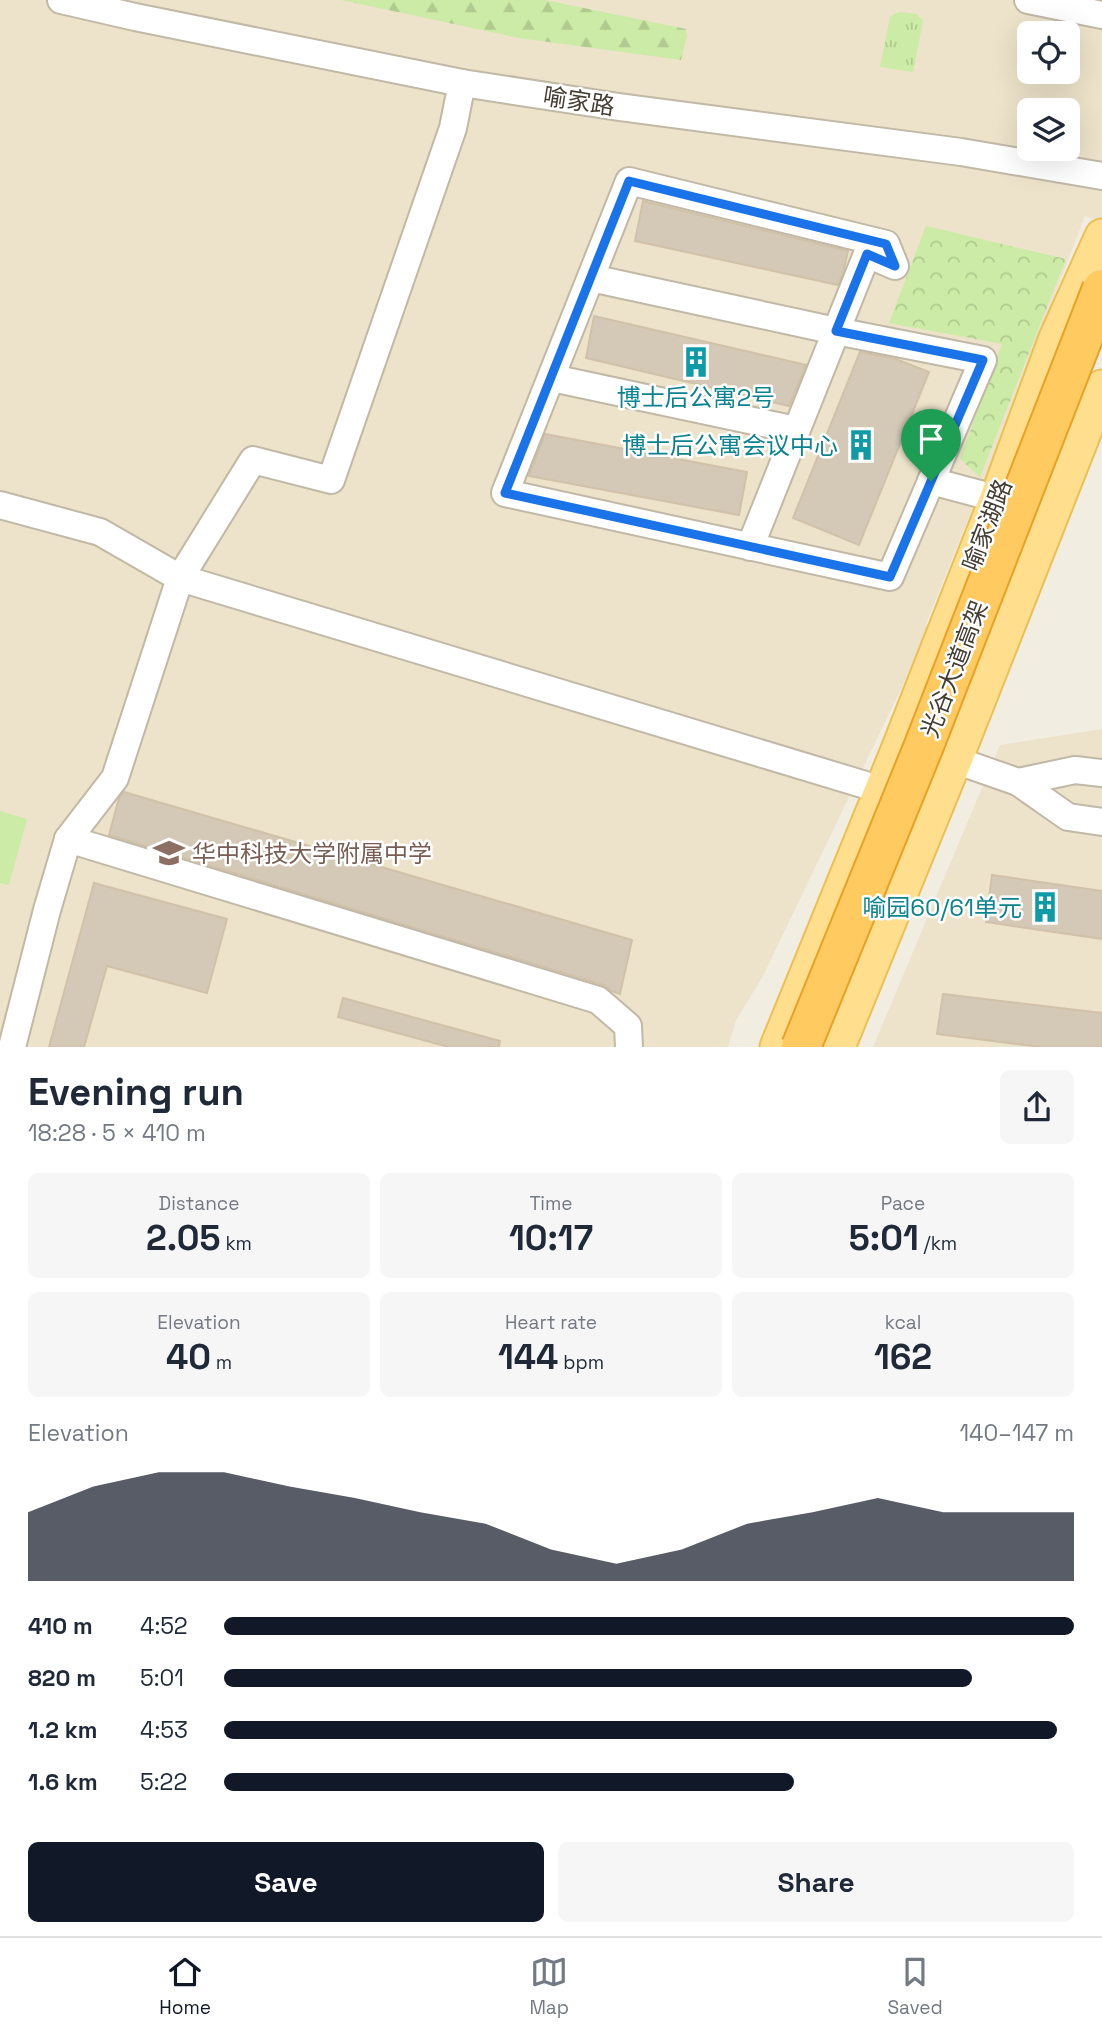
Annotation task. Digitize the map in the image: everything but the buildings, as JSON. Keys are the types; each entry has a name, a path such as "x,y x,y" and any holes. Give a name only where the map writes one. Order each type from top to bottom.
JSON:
{"highway":[{"name":"光谷大道高架","path":"801,1047 928,735 1102,289"},
{"name":"光谷大道高架","path":"816,1047 941,741 1102,331"}],"main road":[{"name":"喻家湖路","path":"777,1047 998,498 1056,338 1102,237"},
{"path":"838,1047 1102,387"}],"street":[{"name":"喻家路","path":"61,0 462,83 619,107 961,152 1102,176"},
{"path":"1028,0 1102,15"},
{"path":"12,1047 68,839 114,778 180,578 253,460 331,480 453,128 462,83"},
{"path":"591,278 836,331 983,360 890,577 750,547 505,493 629,181 886,244 895,266 867,254 836,331 796,430 750,547"},
{"path":"552,378 796,430"},
{"path":"931,481 1053,513"},
{"path":"0,505 100,532 180,578 882,790"},
{"path":"955,760 1018,782 1068,817 1102,822"},
{"path":"1018,782 1075,769 1102,773"},
{"path":"68,839 598,1000 628,1026 629,1047"}],"shaded area":[{"path":"0,0 1102,0 1102,222 1085,216 927,621 925,639 762,978 736,1020 728,1047 0,1047"},
{"path":"1102,729 1102,1047 873,1047 1000,745"}],"green space":[{"path":"341,0 545,0 686,29 687,36 681,60 519,38"},
{"path":"899,12 917,14 923,21 913,72 880,67 890,17"},
{"path":"926,226 1066,259 980,477 960,459 1002,344 889,323"},
{"path":"0,811 27,819 9,885 0,883"}],"place":[{"name":"博士后公寓2号","path":"696,362"},
{"name":"博士后公寓会议中心","path":"861,445"},
{"name":"华中科技大学附属中学","path":"169,853"},
{"name":"喻园60/61单元","path":"1045,907"}],"route":[{"path":"629,181 886,244 895,266 867,254 836,331 983,360 931,481 890,577 505,493 629,181"}]}
